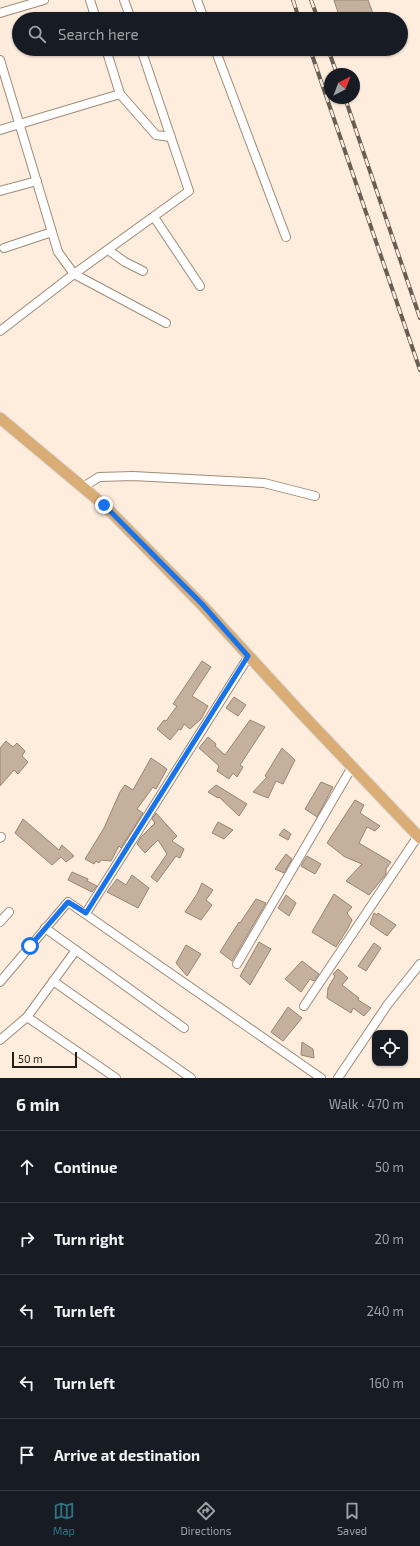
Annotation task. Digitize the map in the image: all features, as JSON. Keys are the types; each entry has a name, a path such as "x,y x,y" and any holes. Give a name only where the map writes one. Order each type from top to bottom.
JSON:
{"main road":[{"path":"0,418 104,505 202,604 248,656 419,837"}],"street":[{"path":"0,13 44,0"},
{"path":"90,0 94,12"},
{"path":"124,0 128,12"},
{"path":"197,0 201,12"},
{"path":"108,56 120,94 156,135 170,137"},
{"path":"0,331 74,274 189,192 143,56"},
{"path":"218,56 286,237"},
{"path":"0,60 58,252 74,274 166,323"},
{"path":"0,130 120,94"},
{"path":"0,191 36,181"},
{"path":"154,217 200,286"},
{"path":"4,248 52,232"},
{"path":"108,250 124,262 143,271"},
{"path":"83,487 99,478 133,476 264,483 315,496"},
{"path":"86,913 248,656"},
{"path":"237,964 352,767"},
{"path":"304,1006 419,837"},
{"path":"0,982 68,902 86,913 321,1078"},
{"path":"0,922 9,912"},
{"path":"45,928 184,1028"},
{"path":"0,1040 27,1017 76,950"},
{"path":"338,1078 388,1004 420,964"},
{"path":"53,981 191,1078"},
{"path":"27,1017 116,1078"}],"building":[{"path":"334,0 368,0 372,12 338,12"},
{"path":"202,661 211,667 192,696 208,706 201,719 190,729 184,724 181,730 179,729 170,740 157,729 164,720 166,721 177,706 173,704"},
{"path":"234,697 246,705 238,716 226,708"},
{"path":"250,720 265,727 240,765 243,767 237,777 233,773 229,779 217,771 219,766 199,748 208,737 225,755"},
{"path":"6,741 13,747 17,743 25,751 22,756 28,762 18,774 14,770 0,786 0,748"},
{"path":"282,748 295,760 283,784 276,781 268,798 253,792 267,777 265,776"},
{"path":"151,758 167,769 156,789 153,787 137,809 143,813 121,848 119,846 111,861 101,860 99,863 96,861 94,864 85,859 104,828 120,792 125,785 133,790"},
{"path":"321,782 333,787 317,817 305,809"},
{"path":"216,785 247,804 239,816 219,797 218,798 208,792"},
{"path":"355,800 364,805 360,813 380,826 375,831 367,827 359,843 391,862 386,869 386,874 369,895 346,881 362,864 345,857 327,843"},
{"path":"156,813 177,836 172,841 184,849 180,858 176,856 157,882 151,877 167,854 158,840 145,853 137,844 141,837 155,823 152,819"},
{"path":"23,819 59,850 62,845 74,856 66,862 61,857 52,865 15,833"},
{"path":"218,822 233,830 224,839 212,833"},
{"path":"284,829 291,834 288,840 279,835"},
{"path":"286,854 292,859 284,873 275,869"},
{"path":"307,856 321,864 315,874 301,866"},
{"path":"72,872 88,879 87,881 97,886 92,892 68,880"},
{"path":"132,875 149,888 138,908 107,892 117,879 126,885"},
{"path":"202,883 213,890 206,900 212,905 201,920 185,912 197,894"},
{"path":"334,894 352,907 347,913 352,920 336,947 312,932"},
{"path":"286,895 296,903 289,916 278,908"},
{"path":"256,899 266,903 232,961 220,952"},
{"path":"374,913 377,915 378,913 396,925 387,936 370,924"},
{"path":"259,942 271,949 250,985 240,976"},
{"path":"374,943 381,948 366,971 358,966"},
{"path":"186,945 201,954 187,976 176,963"},
{"path":"302,961 319,974 314,981 310,979 301,992 285,979"},
{"path":"338,969 348,978 342,985 359,998 358,1000 371,1008 364,1016 353,1008 351,1013 327,998 328,988 335,976 333,974"},
{"path":"288,1007 302,1018 283,1041 271,1032"},
{"path":"302,1042 313,1049 314,1058 301,1055"}],"railway":[{"path":"293,0 297,12"},
{"path":"311,0 315,12"},
{"path":"312,56 420,370"},
{"path":"331,56 335,68"},
{"path":"347,104 420,318"}],"route":[{"path":"30,946 68,902 86,913 248,656 202,604 104,505"}]}
